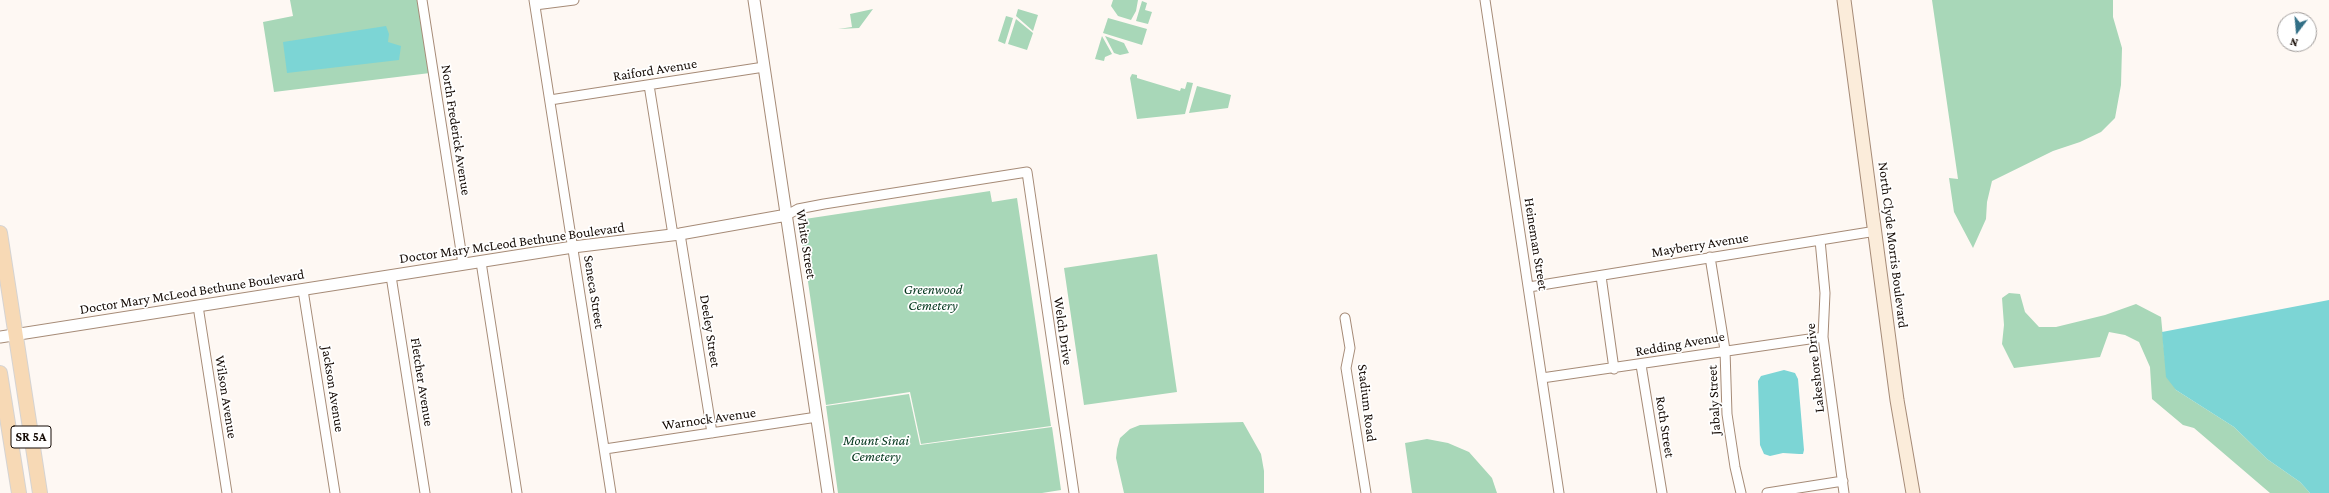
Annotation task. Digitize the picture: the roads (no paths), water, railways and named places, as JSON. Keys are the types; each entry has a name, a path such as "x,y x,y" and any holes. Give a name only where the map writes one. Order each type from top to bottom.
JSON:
{"main road":[{"name":"North Clyde Morris Boulevard","path":"1844,0 1876,231 1897,400 1913,493"},
{"name":"SR 5A","path":"0,233 40,493"},
{"name":"SR 5A","path":"0,373 19,493"}],"street":[{"name":"North Frederick Avenue","path":"422,0 463,264"},
{"path":"535,3 574,0"},
{"name":"White Street","path":"754,0 828,493"},
{"name":"Heineman Street","path":"1486,0 1558,493"},
{"name":"Seneca Street","path":"535,3 612,493"},
{"name":"Raiford Avenue","path":"550,100 764,67"},
{"name":"Deeley Street","path":"649,85 712,433"},
{"name":"Doctor Mary McLeod Bethune Boulevard","path":"0,337 573,247 676,235 786,215 798,209 824,204 1027,172"},
{"name":"Welch Drive","path":"1027,172 1074,493"},
{"name":"Mayberry Avenue","path":"1529,287 1876,231"},
{"name":"Lakeshore Drive","path":"1820,240 1826,293 1823,337 1844,493"},
{"name":"Jabaly Street","path":"1710,257 1725,350 1727,414 1735,467 1741,493"},
{"path":"481,262 517,493"},
{"name":"Fletcher Avenue","path":"391,276 425,493"},
{"path":"1601,276 1614,368"},
{"name":"Jackson Avenue","path":"303,290 335,493"},
{"name":"Wilson Avenue","path":"198,306 227,493"},
{"name":"Stadium Road","path":"1344,318 1350,348 1346,368 1366,493"},
{"name":"Redding Avenue","path":"1542,378 1641,365 1725,350 1823,337"},
{"name":"Roth Street","path":"1641,365 1662,493"},
{"name":"Warnock Avenue","path":"605,449 817,417"},
{"path":"1767,493 1842,481"}],"water":[{"path":"386,26 389,34 388,42 401,46 399,60 287,73 283,42"},
{"path":"2329,300 2329,493 2310,493 2300,482 2267,459 2234,427 2176,390 2166,377 2162,332"},
{"path":"1784,370 1795,373 1798,379 1804,450 1803,454 1783,453 1770,456 1764,454 1760,445 1758,381 1761,376"}],"park label":[{"name":"Greenwood Cemetery","path":"933,298"},
{"name":"Mount Sinai Cemetery","path":"876,450"}]}
